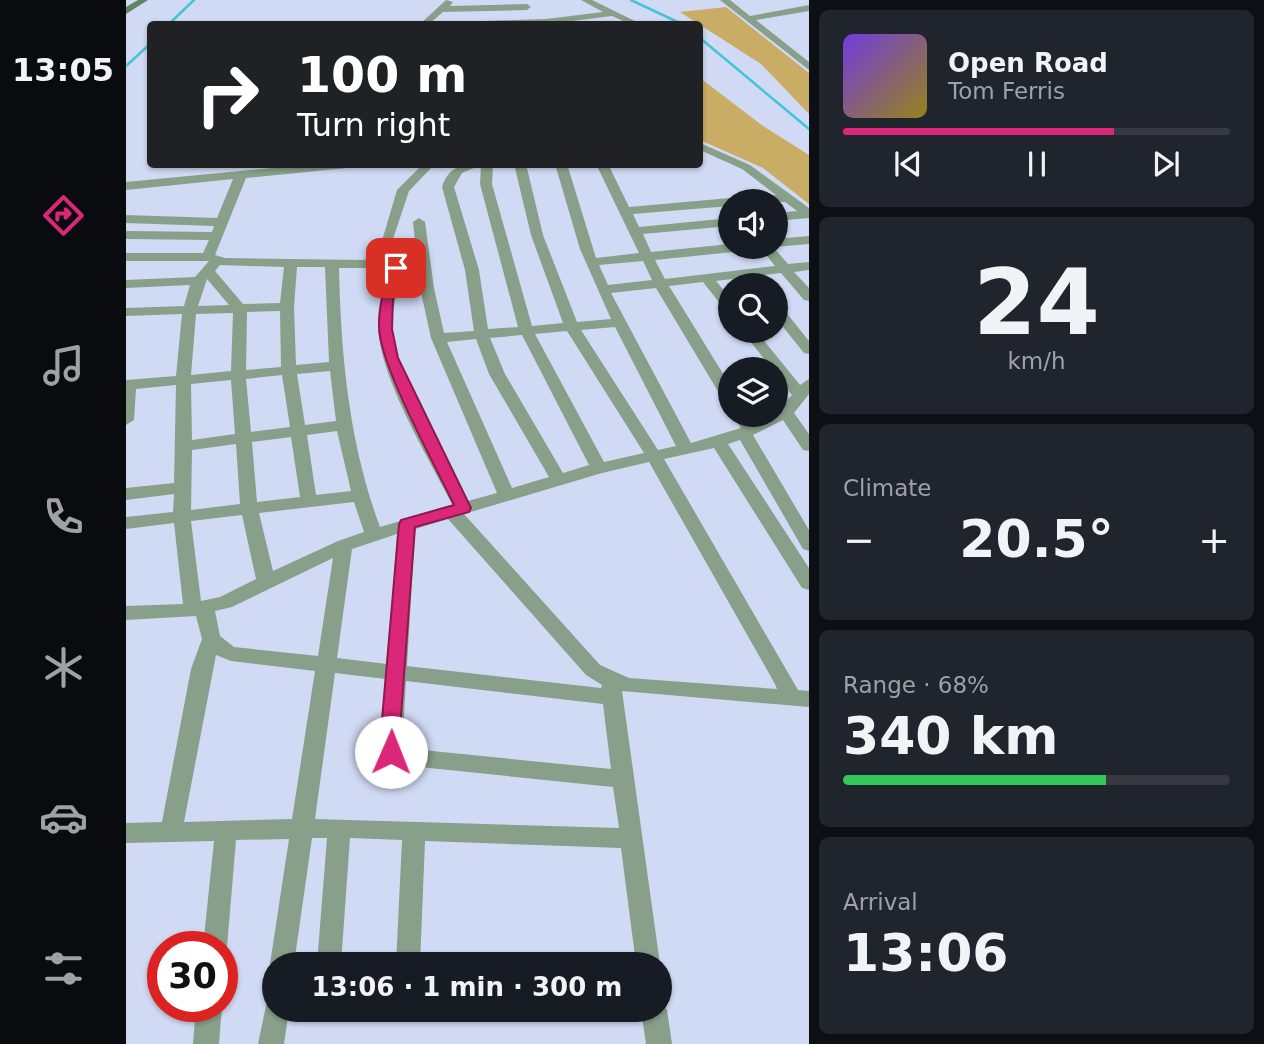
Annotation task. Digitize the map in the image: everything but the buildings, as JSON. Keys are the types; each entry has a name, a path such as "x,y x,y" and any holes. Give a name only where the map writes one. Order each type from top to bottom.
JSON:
{"street":[{"path":"126,11 144,0"},
{"path":"427,21 452,0"},
{"path":"515,0 545,21"},
{"path":"585,0 630,21"},
{"path":"724,0 809,66"},
{"path":"441,9 527,6"},
{"path":"748,19 809,8"},
{"path":"560,21 613,13"},
{"path":"703,147 746,167 809,214"},
{"path":"126,186 315,168"},
{"path":"126,284 208,267 291,263 366,264 380,258 386,251 403,190 426,168"},
{"path":"462,168 450,174 448,187 472,270 482,335 497,374 559,480"},
{"path":"486,168 485,184 527,332 599,468"},
{"path":"521,168 537,235 572,328 654,456 785,683 800,699"},
{"path":"562,168 591,262 617,323 686,449"},
{"path":"604,168 661,285 718,378"},
{"path":"241,175 214,236 208,267 190,312 182,381 182,517 199,609 211,641 231,654 325,662 396,672 800,699"},
{"path":"624,212 718,204"},
{"path":"788,216 809,214"},
{"path":"126,219 220,222"},
{"path":"419,222 427,288 438,338 507,495"},
{"path":"634,231 718,223"},
{"path":"126,235 214,236"},
{"path":"788,242 809,240"},
{"path":"591,262 718,250"},
{"path":"126,257 208,267 240,309 238,376 249,509 266,581"},
{"path":"380,258 396,268 386,309 385,329 391,358 457,510 611,688 646,952"},
{"path":"776,259 809,297"},
{"path":"291,263 287,307 289,370 309,503"},
{"path":"332,264 332,323 345,425 359,496 374,535"},
{"path":"773,273 809,266"},
{"path":"708,279 718,292"},
{"path":"603,290 718,279"},
{"path":"126,330 130,312 287,307"},
{"path":"438,338 617,323"},
{"path":"788,324 809,349"},
{"path":"761,343 806,388 788,410"},
{"path":"126,420 127,385 337,366"},
{"path":"788,416 809,446"},
{"path":"184,446 345,425"},
{"path":"745,427 809,545"},
{"path":"126,613 199,609 225,602 344,545 407,524 599,468 718,442 757,427"},
{"path":"718,442 807,576"},
{"path":"126,494 183,488"},
{"path":"126,523 359,496"},
{"path":"407,524 391,752 400,756 623,779"},
{"path":"284,952 344,545"},
{"path":"171,831 201,669 211,641"},
{"path":"126,833 339,828 631,838"},
{"path":"330,952 339,828"},
{"path":"217,931 226,830"},
{"path":"409,952 414,830"},
{"path":"206,1044 208,1022"},
{"path":"271,1044 274,1022"},
{"path":"656,1022 659,1044"}],"shaded area":[{"path":"726,7 809,73 809,114 761,64 703,27 703,21 694,21 680,12"},
{"path":"703,80 763,126 809,155 809,204 763,168 703,141"}],"waterway":[{"path":"172,21 194,0"},
{"path":"631,0 676,21"},
{"path":"703,41 809,129"},
{"path":"126,66 147,47"}],"route":[{"path":"391,752 389,743 407,524 463,508 391,358 385,329 387,299 396,268"}]}
